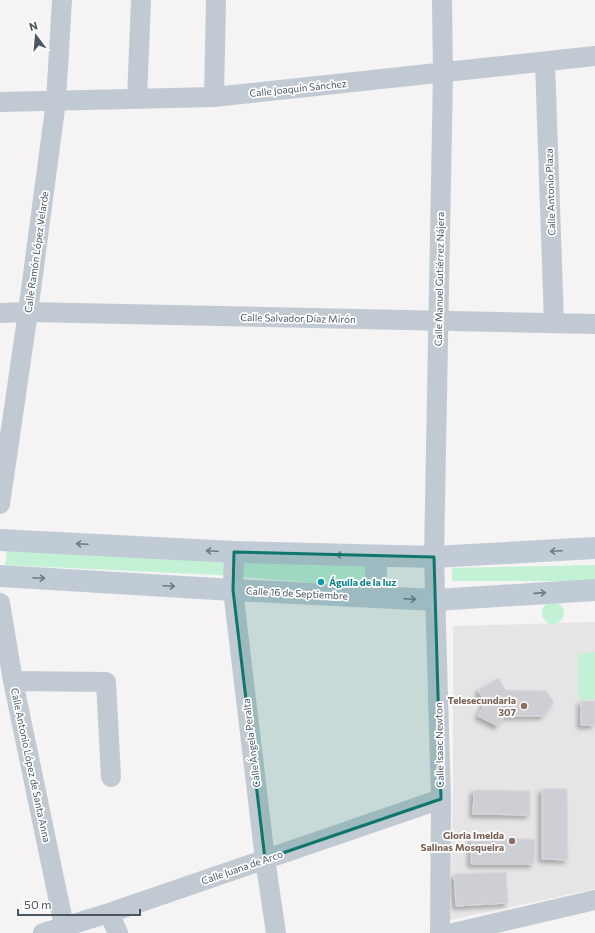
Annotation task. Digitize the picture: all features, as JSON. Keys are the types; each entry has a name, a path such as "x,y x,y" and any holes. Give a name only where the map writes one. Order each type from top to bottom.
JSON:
{"street":[{"name":"Calle Ramón López Velarde","path":"0,504 28,312 56,101 62,0"},
{"path":"137,99 141,0"},
{"path":"214,97 216,0"},
{"name":"Calle Manuel Gutiérrez Nájera","path":"434,557 443,73 442,0"},
{"name":"Calle Joaquín Sánchez","path":"0,102 214,97 595,56"},
{"name":"Calle Antonio Plaza","path":"545,62 554,323"},
{"name":"Calle Salvador Díaz Mirón","path":"0,313 28,312 595,324"},
{"path":"0,540 234,552 434,557 595,548"},
{"name":"Calle Ángela Peralta","path":"234,552 233,590 265,858 276,933"},
{"path":"376,556 376,597"},
{"name":"Calle Isaac Newton","path":"434,557 441,799 440,933"},
{"name":"Calle 16 de Septiembre","path":"0,576 435,600 595,590"},
{"name":"Calle Antonio López de Santa Anna","path":"0,603 13,681 64,926"},
{"path":"13,681 106,682 111,777"},
{"name":"Calle Juana de Arco","path":"43,933 109,913 265,858 441,799"},
{"path":"453,933 595,900"},
{"path":"109,913 118,933"}],"highlighted area":[{"path":"234,552 434,557 441,799 265,859 233,590"}],"shaded area":[{"name":"Telesecundaria 307","path":"595,622 595,889 450,920 453,788 453,626"}],"green space":[{"path":"7,551 365,559 366,581 317,583 218,575 5,565"},
{"path":"595,565 595,581 452,581 452,568"},
{"path":"553,602 557,603 563,609 563,617 557,623 553,624 549,623 543,617 542,613 543,609 549,603"},
{"path":"595,652 595,699 579,700 578,653"}],"building":[{"path":"499,678 505,690 546,691 554,702 543,716 505,716 498,726 478,716 485,703 478,690"},
{"path":"581,701 595,701 595,725 581,725"},
{"path":"542,789 567,789 568,860 542,859"},
{"path":"474,790 530,791 530,815 473,814"},
{"path":"472,838 535,839 534,864 471,864"},
{"path":"506,872 508,903 456,906 454,874"}],"place":[{"name":"Águila de la luz","path":"321,582"},
{"name":"Telesecundaria 307","path":"524,706"},
{"name":"Gloria Imelda Salinas Mosqueira","path":"512,841"}]}
